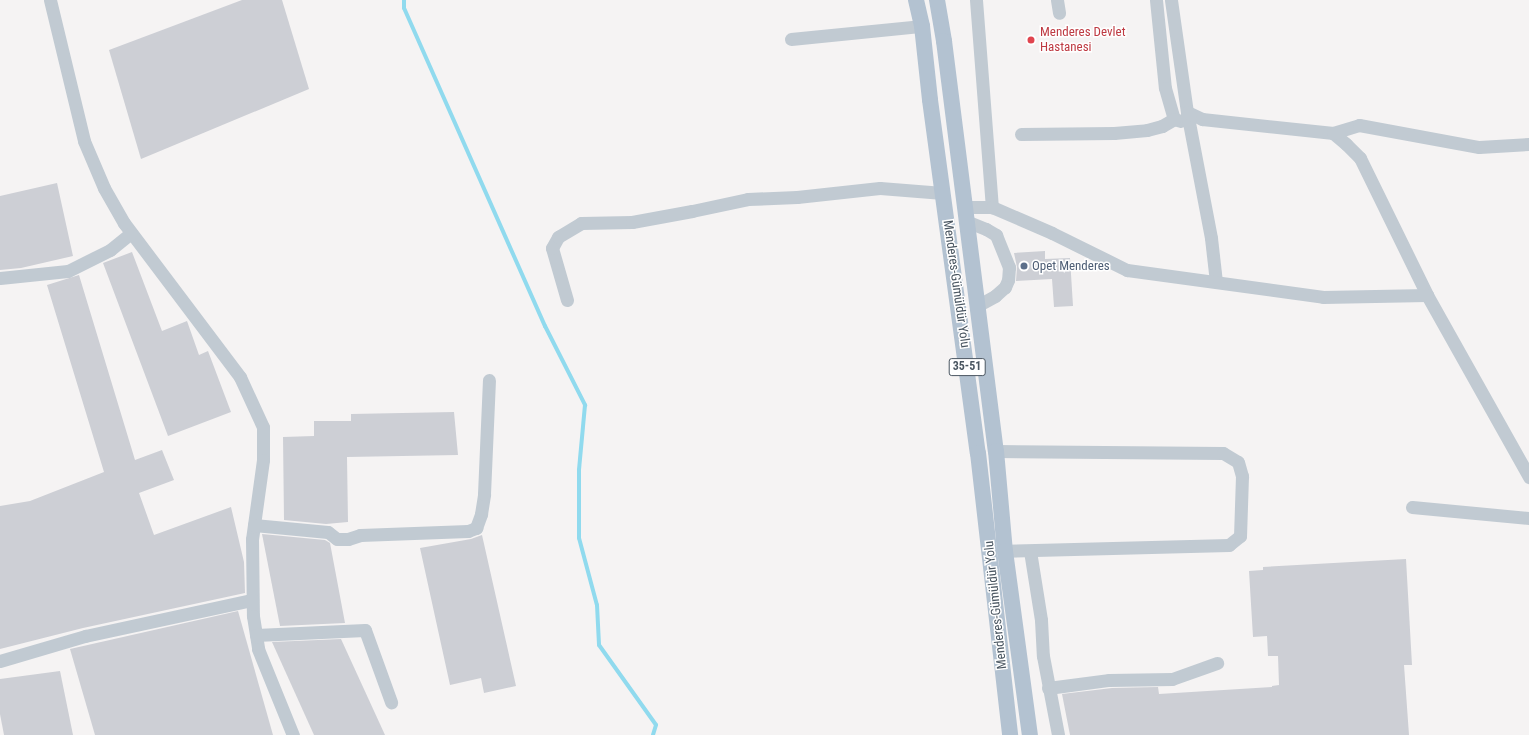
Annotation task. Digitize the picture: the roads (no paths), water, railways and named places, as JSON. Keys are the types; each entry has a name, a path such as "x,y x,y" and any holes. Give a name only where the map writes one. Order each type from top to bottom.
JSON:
{"main road":[{"name":"Menderes-Gümüldür Yolu","path":"916,0 922,26 930,100 944,193 978,453 1010,735"},
{"name":"Menderes-Gümüldür Yolu","path":"937,0 944,41 996,451 1005,551 1030,735"}],"street":[{"path":"50,0 84,141 104,188 131,233 240,377 263,427 263,460 252,539 252,600 258,649 293,735"},
{"path":"976,0 990,162 992,207"},
{"path":"1057,0 1059,13"},
{"path":"1156,0 1165,88 1174,118"},
{"path":"1171,0 1188,116 1211,238 1216,282"},
{"path":"791,39 922,26"},
{"path":"1174,118 1182,121 1188,116 1333,133 1359,125 1479,147 1529,144"},
{"path":"1021,134 1108,133 1147,130 1162,126 1174,118"},
{"path":"1333,133 1360,158 1426,295 1529,476"},
{"path":"567,300 552,248 558,237 581,223 632,222 748,199 797,197 880,188 944,193"},
{"path":"965,214 992,207 1052,233 1127,270 1323,297 1426,295"},
{"path":"965,214 996,235 1009,267 1008,280 1005,287 994,296 977,306"},
{"path":"0,278 68,271 110,250 131,233"},
{"path":"254,525 328,532 337,539 348,539 360,535 468,531 476,528 482,514 484,494 489,380"},
{"path":"996,451 1223,453 1238,462 1242,476 1240,536 1229,545 1005,551"},
{"path":"1412,507 1529,518"},
{"path":"1030,551 1041,620 1043,656 1058,735"},
{"path":"0,661 85,636 252,600"},
{"path":"256,635 365,630 391,702"},
{"path":"1048,688 1109,680 1172,679 1217,663"}],"waterway":[{"path":"404,0 404,8 545,326 585,405 579,470 579,538 597,605 599,645 656,725 653,735"}],"place":[{"name":"Menderes Devlet Hastanesi","path":"1031,40"},
{"name":"Opet Menderes","path":"1024,266"}]}
